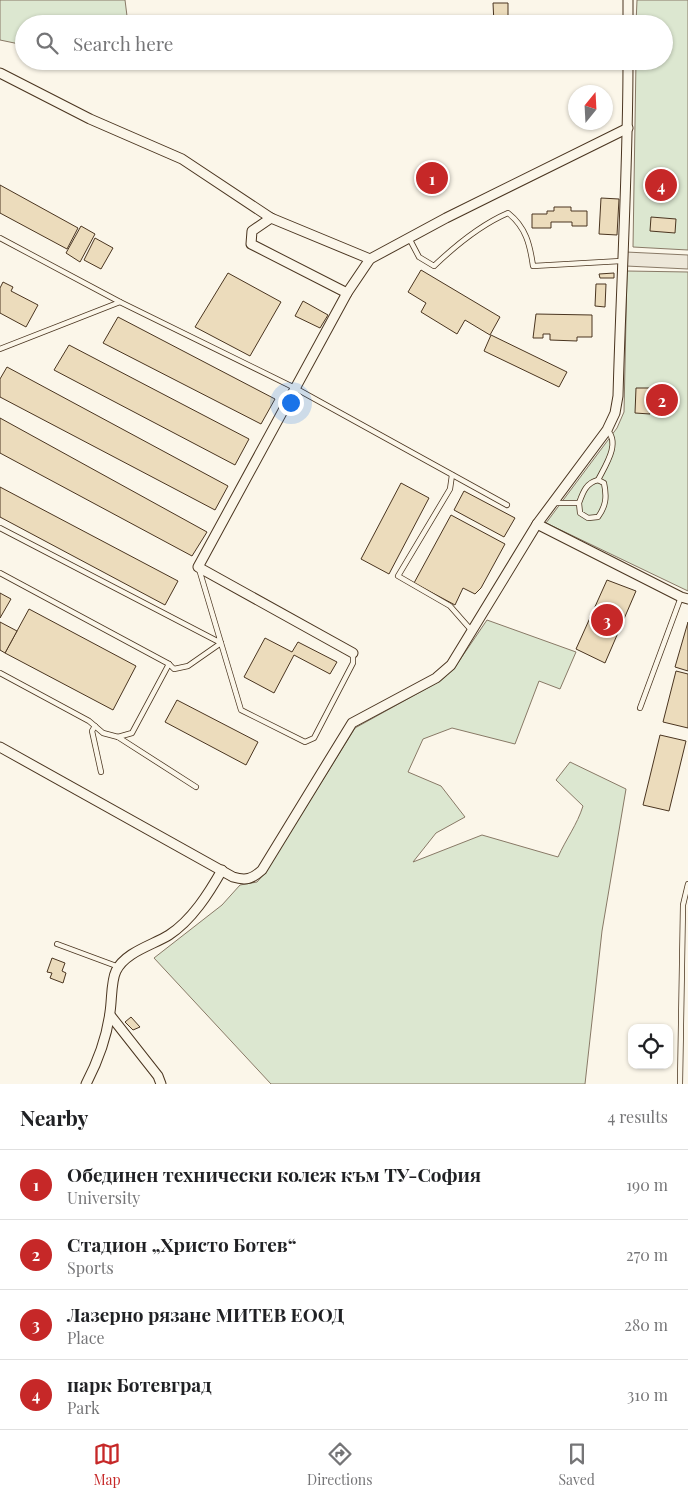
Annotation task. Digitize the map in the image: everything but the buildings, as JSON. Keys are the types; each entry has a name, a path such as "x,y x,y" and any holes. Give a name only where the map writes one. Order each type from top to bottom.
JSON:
{"street":[{"path":"628,0 628,15"},
{"path":"0,746 222,870 244,880 254,878 262,870 352,723 436,678 451,665 537,524 607,430 615,413 618,396 621,261 628,128 628,70"},
{"path":"0,73 90,119 182,159 271,218 370,259"},
{"path":"353,653 198,567 347,293 370,259 628,128"},
{"path":"271,218 252,231 251,244 347,293"},
{"path":"537,524 684,598"},
{"path":"86,1084 93,1070 110,1014 116,971 124,961 170,934 190,917 213,886 222,870"},
{"path":"110,1014 158,1076 161,1084"}],"lane":[{"path":"409,238 419,257 434,266 469,236 493,220 508,213 518,220 526,234 533,266 621,261"},
{"path":"0,238 120,302 295,388 507,505"},
{"path":"0,349 120,302"},
{"path":"598,480 613,444 612,435 607,430"},
{"path":"452,475 450,489 398,576 450,606 472,632"},
{"path":"598,480 604,484 606,494 605,508 598,518 588,518 580,513 579,504 583,492 590,482 598,480"},
{"path":"553,503 579,504"},
{"path":"0,528 221,643"},
{"path":"198,567 241,710 304,742 314,738 354,663 353,653"},
{"path":"0,573 169,664 174,669 188,666 221,643"},
{"path":"640,708 684,598"},
{"path":"118,737 132,733 169,664"},
{"path":"0,673 95,726 103,733 118,737 196,787"},
{"path":"95,726 92,731 101,772"},
{"path":"680,1084 683,905 688,884"},
{"path":"57,944 119,967"}],"green space":[{"path":"0,0 125,0 127,15 15,15 15,43 0,40"},
{"path":"637,0 688,0 688,250 633,247 636,70 673,70 673,15 636,15"},
{"path":"627,271 688,272 688,591 546,523 617,428 624,412"},
{"path":"487,620 576,652 560,689 539,681 515,744 452,728 423,739 408,772 441,786 465,817 436,833 413,862 482,835 558,857 583,806 556,780 570,762 626,789 602,931 585,1084 271,1084 154,958 222,905 240,885 257,882 265,873 355,728 440,681 455,667"}],"shaded area":[{"path":"626,252 688,255 688,269 626,266"}],"place":[{"name":"Обединен технически колеж към ТУ-София","path":"432,178"},
{"name":"парк Ботевград","path":"661,185"},
{"name":"Стадион „Христо Ботев“","path":"662,400"},
{"name":"Лазерно рязане МИТЕВ ЕООД","path":"607,620"}]}
